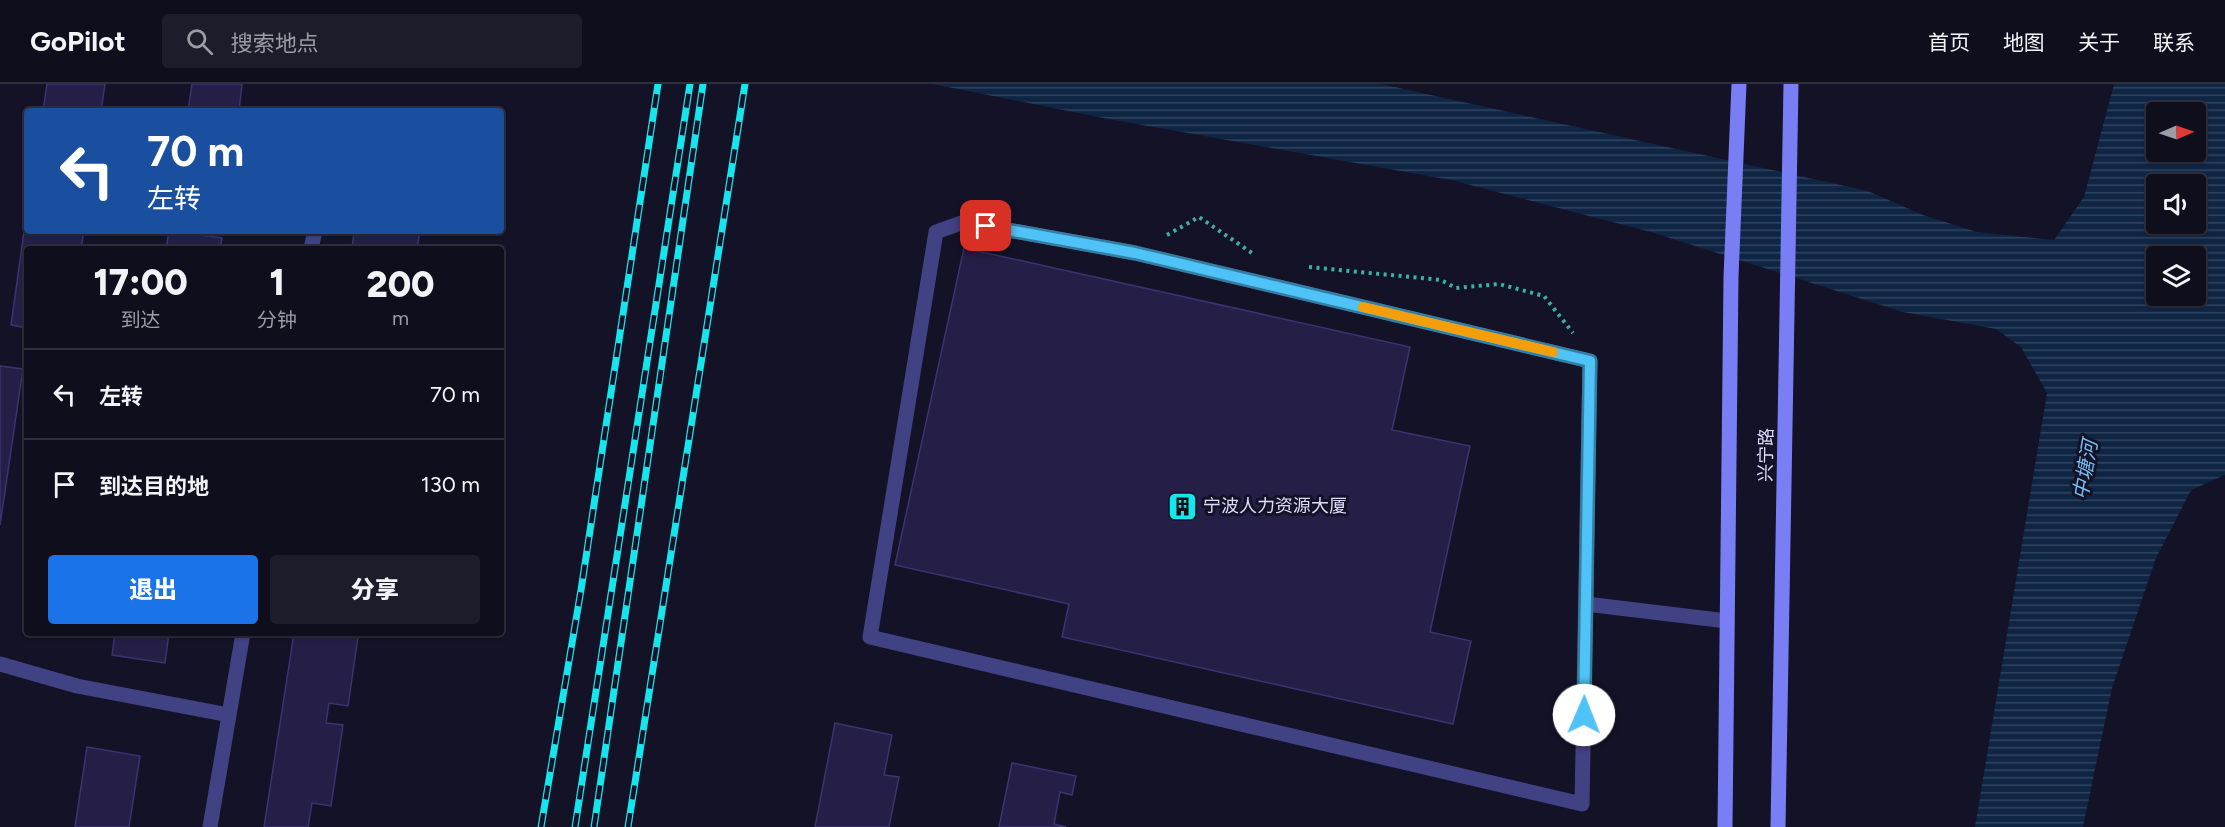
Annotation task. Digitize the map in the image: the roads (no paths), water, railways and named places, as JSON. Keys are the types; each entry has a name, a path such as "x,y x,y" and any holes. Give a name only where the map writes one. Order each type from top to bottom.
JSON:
{"main road":[{"path":"1725,827 1731,277 1739,84"},
{"name":"兴宁路","path":"1778,827 1791,84"}],"lane":[{"path":"964,222 1135,253 1590,361 1586,604 1582,804 870,637 936,232 964,222"},
{"path":"1586,604 1727,621"},
{"path":"210,827 242,636"},
{"path":"0,664 77,686 229,715"}],"water":[{"name":"中塘河","path":"933,84 1381,84 1868,191 1923,215 1977,232 2054,240 2084,197 2114,84 2225,84 2225,475 2191,490 2156,558 2112,688 2083,827 1975,827 2047,393 2021,347 1996,329 1903,312 1651,232 1451,180 1103,118"}],"railway":[{"path":"541,827 581,590 658,84"},
{"path":"575,827 690,84"},
{"path":"594,827 703,84"},
{"path":"628,827 745,84"}],"place":[{"name":"宁波人力资源大厦","path":"1182,506"}]}
